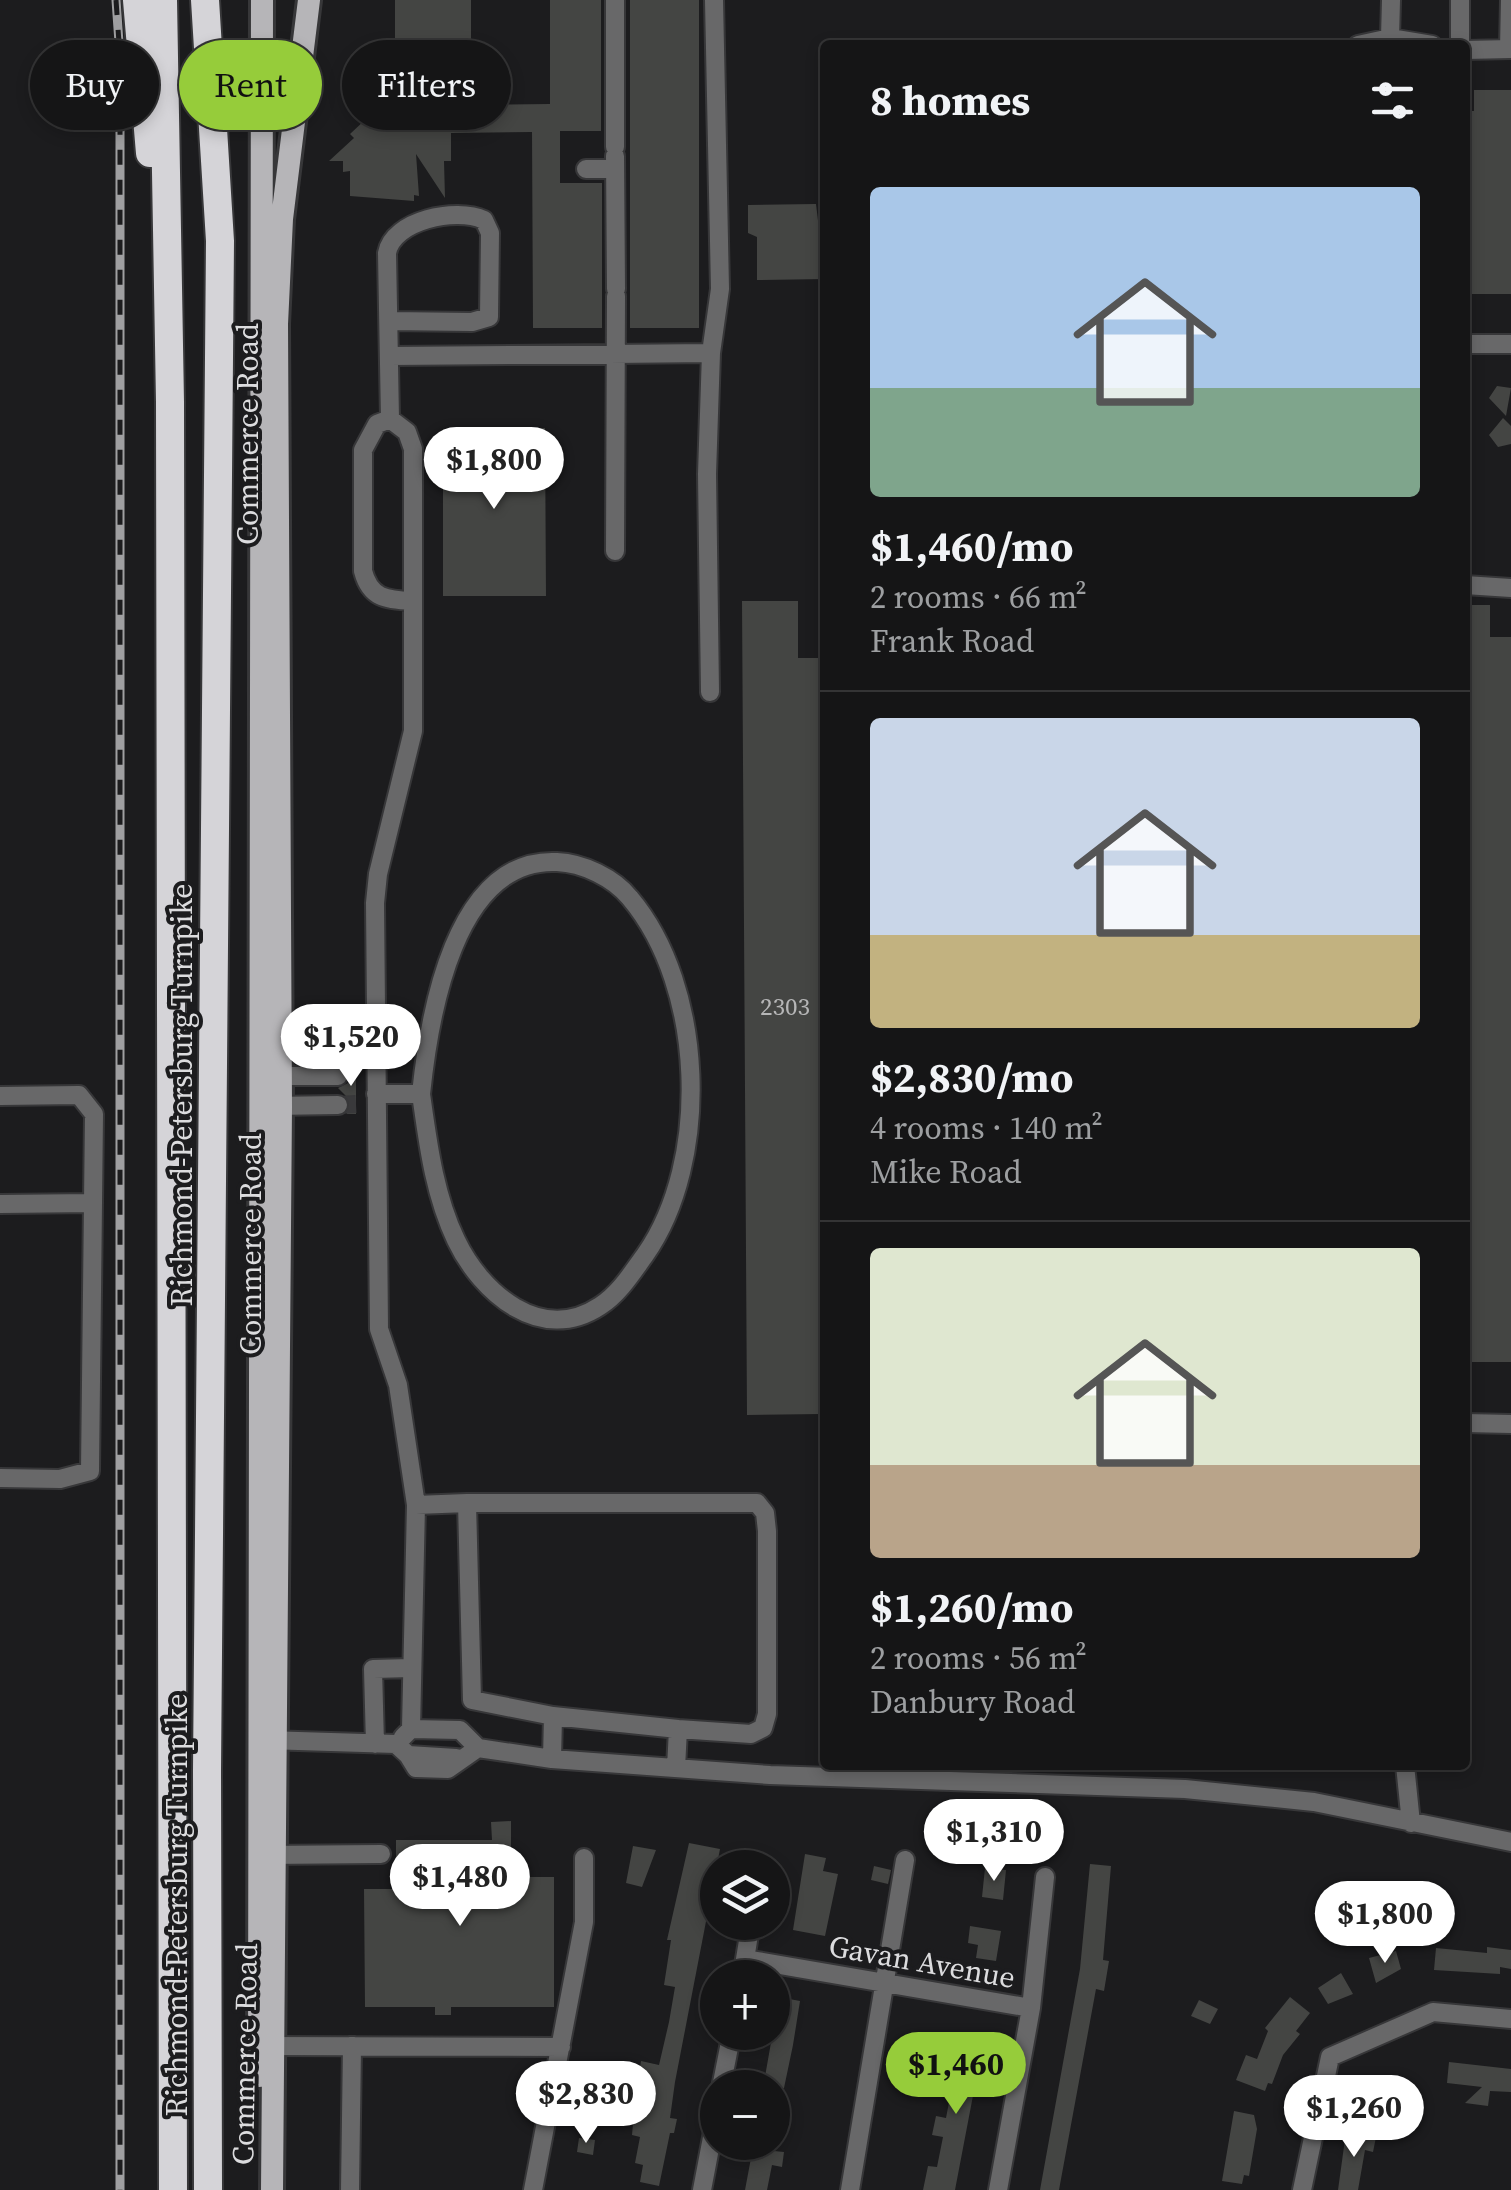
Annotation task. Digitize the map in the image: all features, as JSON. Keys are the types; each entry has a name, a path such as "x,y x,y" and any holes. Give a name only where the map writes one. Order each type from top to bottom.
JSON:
{"highway":[{"path":"137,0 170,402"},
{"name":"Richmond-Petersburg Turnpike","path":"164,0 170,402 173,2190"},
{"name":"Richmond-Petersburg Turnpike","path":"205,0 220,241 207,1770 208,2190"}],"main road":[{"name":"Commerce Road","path":"262,0 258,333 272,1106 267,2046 272,2190"},
{"name":"Commerce Road","path":"271,1076 278,286 286,175 309,0"},
{"name":"Commerce Road","path":"259,2190 267,2046"}],"street":[{"path":"614,0 615,550"},
{"path":"710,692 707,492 711,352 720,289 714,0"},
{"path":"1390,0 1390,38"},
{"path":"1460,0 1463,40"},
{"path":"1470,47 1510,50 1510,0"},
{"path":"1381,40 1402,40"},
{"path":"586,170 615,157"},
{"path":"389,321 472,322 489,317 490,233 484,220 455,217 404,226 389,240 389,321 390,419"},
{"path":"1470,344 1511,344"},
{"path":"390,356 711,352"},
{"path":"390,419 408,432 413,449 413,731 378,874 375,903 379,1328 398,1386 416,1506 412,1729 402,1750"},
{"path":"390,419 377,424 363,450 363,571 367,586 378,597 412,601"},
{"path":"1470,586 1511,588"},
{"path":"535,861 570,863 600,875 628,895 652,928 670,972 686,1032 692,1093 686,1151 672,1204 654,1241 625,1284 599,1307 565,1320 538,1318 508,1305 487,1287 456,1240 438,1196 420,1094 426,1041 449,954 474,907 504,877 535,861"},
{"path":"271,1076 347,1076 376,1091 420,1094"},
{"path":"272,1106 347,1104 376,1091"},
{"path":"0,1096 80,1095 94,1114 90,1471 60,1479 0,1478"},
{"path":"0,1204 93,1203"},
{"path":"1470,1423 1511,1424"},
{"path":"416,1506 467,1503 757,1503 765,1512 767,1531 767,1714 763,1728 751,1734 678,1729 553,1716 472,1700 467,1503"},
{"path":"375,1744 373,1669 411,1668"},
{"path":"552,1759 553,1716"},
{"path":"412,1729 460,1730 478,1748 552,1759 1053,1788 1185,1789 1314,1802 1511,1842"},
{"path":"676,1768 678,1729"},
{"path":"270,1740 375,1744 460,1758 478,1748"},
{"path":"1406,1770 1411,1823"},
{"path":"268,1855 382,1854"},
{"path":"533,2190 584,1922 584,1858"},
{"path":"850,2190 905,1860"},
{"path":"998,2190 1031,2008 1045,1877"},
{"name":"Gavan Avenue","path":"790,1973 886,1984 1031,2008"},
{"path":"1302,2190 1330,2057 1432,2012 1511,2019"},
{"path":"267,2046 561,2047"},
{"path":"350,2190 352,2046"},
{"path":"702,2190 708,2160"}],"building":[{"path":"395,0 471,0 471,40 395,40"},
{"path":"550,0 601,0 601,131 560,131 560,183 602,183 602,328 533,328 532,132 451,133 451,161 444,161 445,198 416,154 419,196 414,195 414,201 350,196 350,171 343,172 343,161 329,161 354,138 350,134 354,130 511,130 511,104 550,104"},
{"path":"630,0 699,0 699,328 630,328"},
{"path":"1474,90 1511,90 1511,294 1470,294 1470,111 1474,111"},
{"path":"816,204 820,279 757,280 757,237 748,233 748,205"},
{"path":"1497,386 1511,388 1506,416 1489,398"},
{"path":"1503,418 1511,426 1511,444 1498,447 1489,435"},
{"path":"545,428 546,596 443,596 443,429"},
{"path":"742,601 798,601 798,658 820,658 820,1414 747,1415"},
{"path":"1470,605 1490,605 1490,637 1511,637 1511,1362 1470,1362"},
{"path":"356,1064 356,1114 347,1114 349,1099 338,1088 348,1083 350,1075 343,1065"},
{"path":"511,1821 511,1877 554,1877 554,2007 451,2007 451,2015 435,2015 435,2007 365,2007 364,1889 396,1889 396,1840 492,1840 491,1822"},
{"path":"689,1843 720,1849 700,1850 702,1940 675,2082 670,2118 677,2119 674,2133 670,2133 659,2186 640,2182 643,2165 635,2163 640,2137 632,2135 641,2061 659,2065 669,2022 675,1987 664,1985 671,1940 667,1940"},
{"path":"633,1846 656,1850 642,1887 626,1883"},
{"path":"805,1854 826,1858 823,1871 838,1874 825,1936 793,1930"},
{"path":"1090,1864 1111,1866 1103,1960 1109,1961 1104,1991 1096,1989 1059,2190 1040,2190 1080,1969"},
{"path":"874,1866 891,1870 888,1884 871,1880"},
{"path":"985,1868 1006,1870 1003,1900 982,1897"},
{"path":"970,1926 1001,1931 996,1961 976,1958 978,1945 968,1943"},
{"path":"1487,1947 1511,1950 1511,1969 1500,1967 1500,1974 1434,1970 1436,1948 1487,1953"},
{"path":"1396,1951 1401,1969 1376,1983 1369,1958"},
{"path":"1341,1973 1353,1994 1328,2004 1318,1988"},
{"path":"1290,1997 1310,2013 1283,2055 1272,2084 1268,2083 1265,2091 1236,2080 1246,2055 1257,2059 1268,2031 1265,2028"},
{"path":"790,1999 800,2001 788,2070 766,2070 770,2050 790,2050"},
{"path":"1199,2000 1218,2009 1210,2024 1191,2016"},
{"path":"962,2034 984,2038 955,2190 923,2190 928,2166 937,2167 943,2137 932,2135 936,2116 946,2118"},
{"path":"1449,2062 1511,2069 1511,2092 1490,2091 1488,2106 1465,2103 1482,2087 1447,2083"},
{"path":"1385,2086 1399,2099 1381,2118 1364,2102"},
{"path":"1234,2111 1254,2115 1257,2129 1249,2176 1244,2175 1242,2184 1222,2181"},
{"path":"1346,2132 1376,2137 1373,2152 1365,2150 1358,2190 1338,2190"},
{"path":"579,2138 595,2140 593,2155 577,2152"},
{"path":"751,2160 783,2160 782,2167 772,2165 767,2190 745,2190"}],"tunnel":[{"path":"338,1105 356,1104"}],"railway":[{"path":"116,0 120,57 120,2190"}]}
